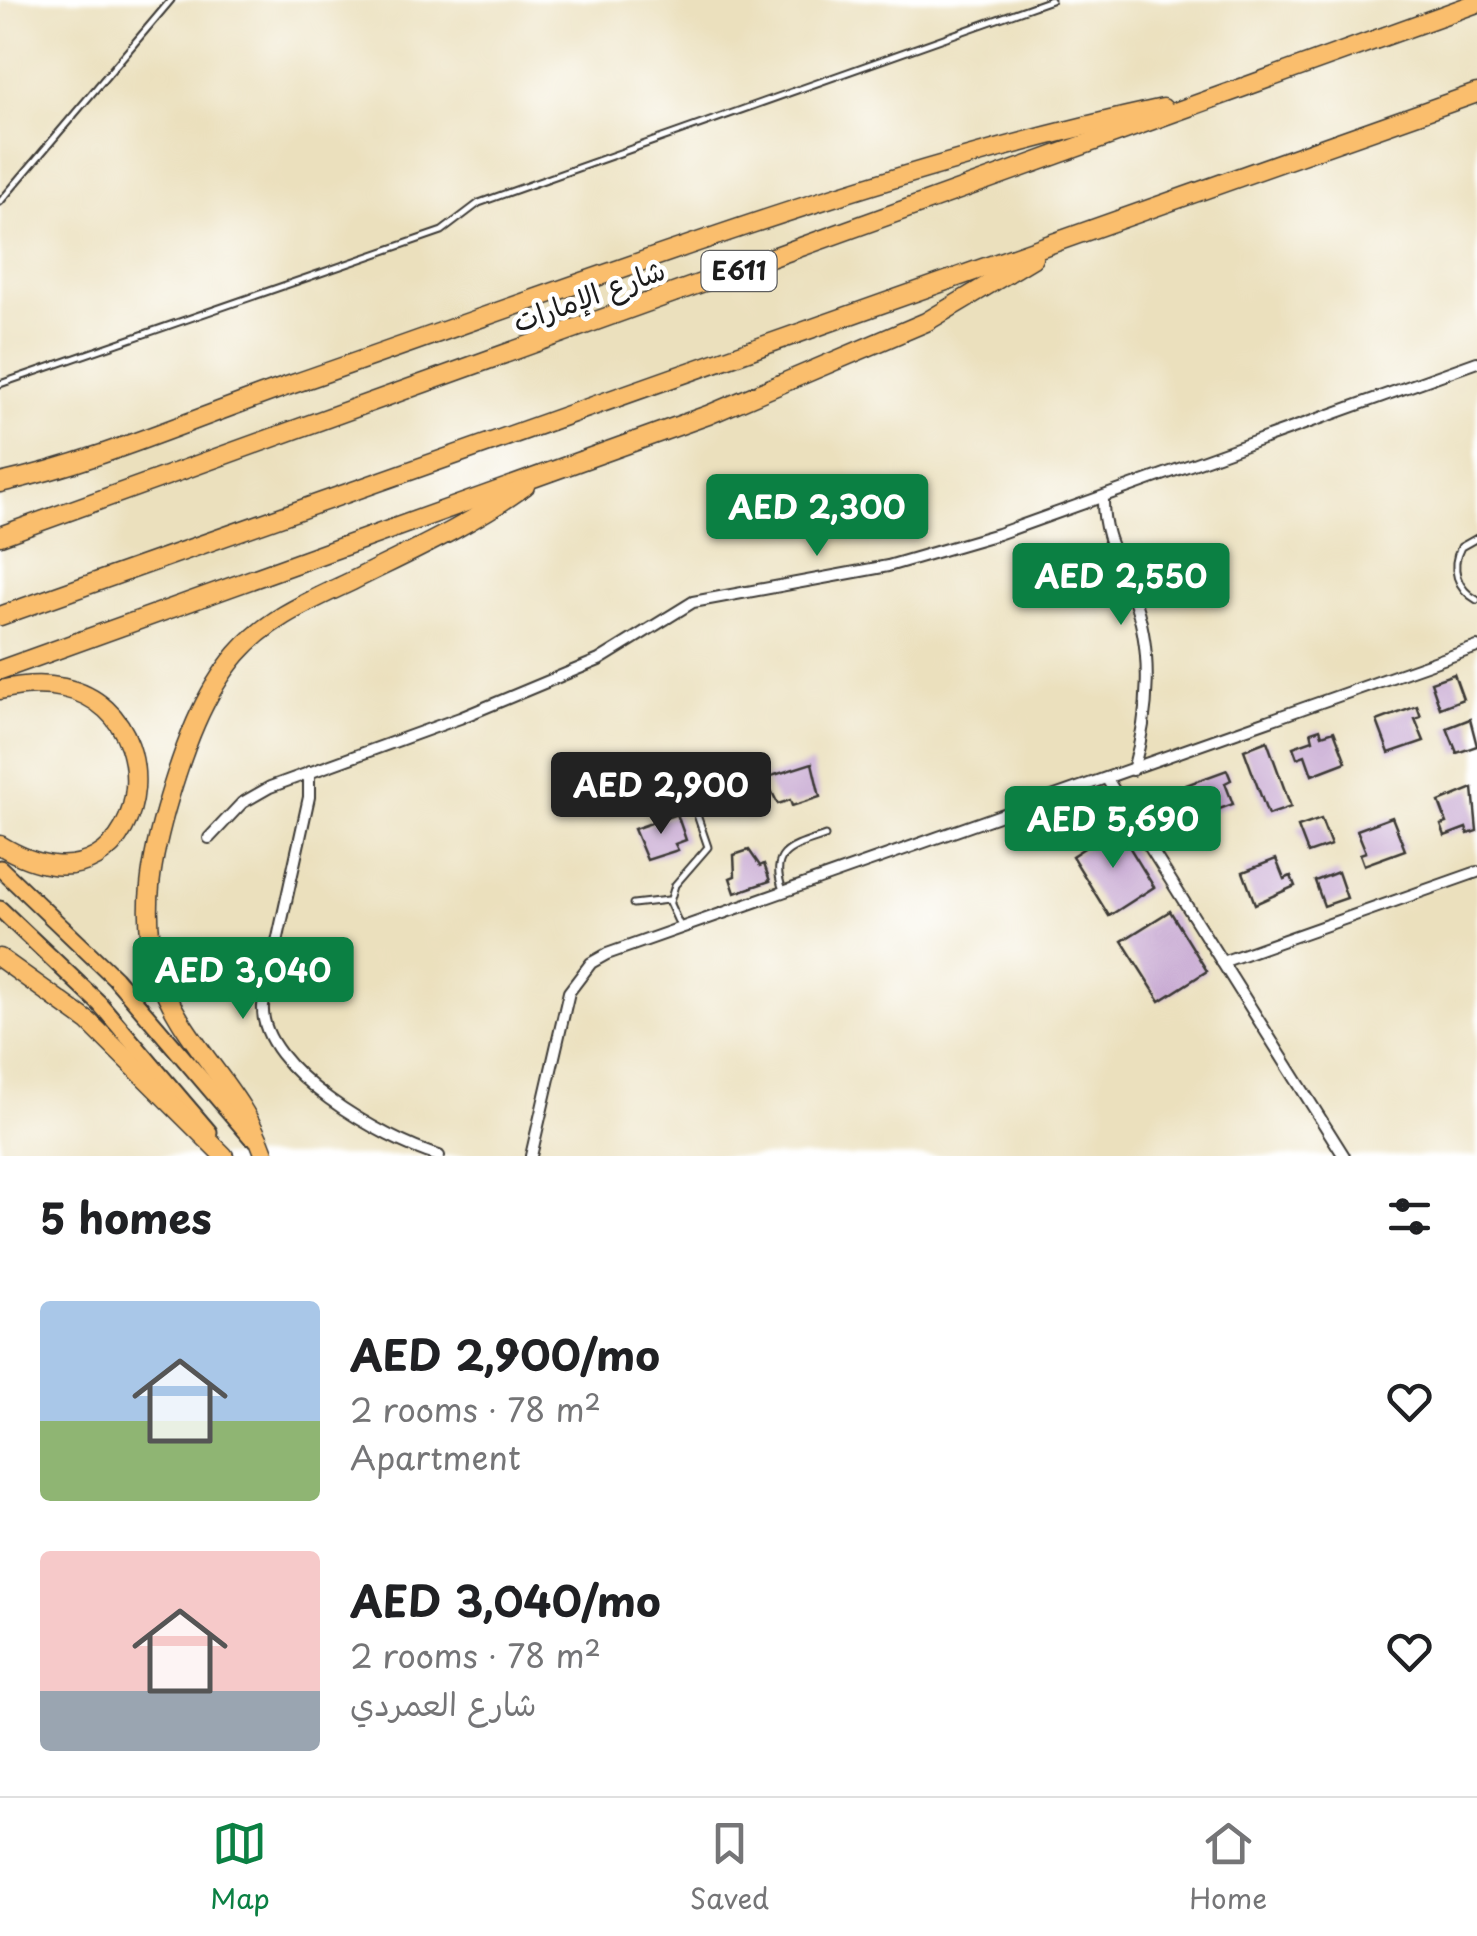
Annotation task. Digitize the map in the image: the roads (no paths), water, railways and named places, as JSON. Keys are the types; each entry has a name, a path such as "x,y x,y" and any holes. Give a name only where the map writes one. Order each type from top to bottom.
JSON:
{"highway":[{"name":"شارع الإمارات","path":"0,536 1477,3"},
{"path":"0,482 156,434 797,209 1070,130 1237,92"},
{"path":"0,616 1477,93"},
{"path":"0,670 708,415 926,322 1002,280 1050,245"},
{"path":"265,1154 240,1102 170,1004 149,933 155,849 191,736 228,665 271,623 486,511 540,474"},
{"path":"0,690 52,685 89,699 118,725 128,741 138,788 121,832 84,861 39,864 0,845"},
{"path":"0,958 89,1022 226,1156"}],"main road":[{"path":"0,868 115,978 265,1154"},
{"path":"0,908 99,1003 226,1156"}],"street":[{"path":"209,838 242,803 310,772 460,718 600,660 693,602 888,566 1103,498 1477,362"},
{"path":"1103,498 1106,538 1134,596 1146,659 1145,717 1133,770"},
{"path":"531,1156 570,992 578,976 607,954 1477,647"},
{"path":"310,772 309,797 263,1006 265,1030 284,1059 326,1095 390,1136 438,1156"},
{"path":"1106,780 1344,1156"},
{"path":"1222,962 1477,872"}],"lane":[{"path":"0,202 172,0"},
{"path":"0,384 442,231 480,203 1051,0"},
{"path":"1477,538 1460,547 1455,567 1462,589 1477,600"},
{"path":"681,929 670,902 676,885 708,847 694,806"},
{"path":"784,893 777,871 779,856 786,849 825,836"},
{"path":"634,904 670,902"}]}
